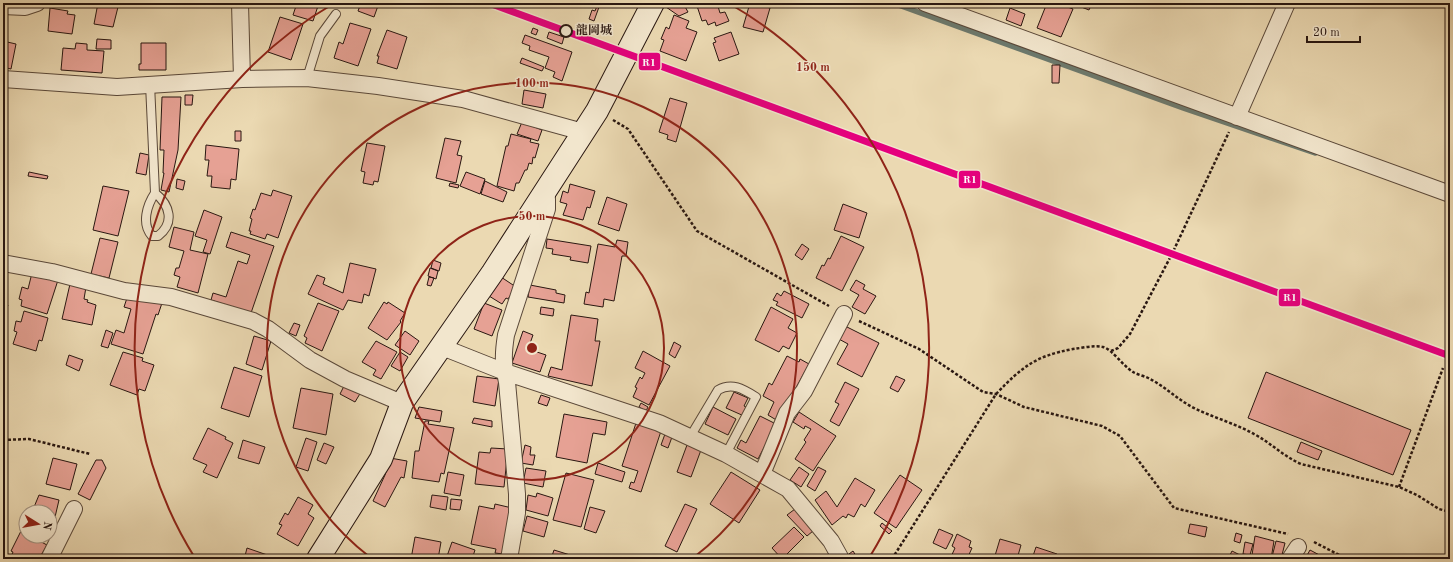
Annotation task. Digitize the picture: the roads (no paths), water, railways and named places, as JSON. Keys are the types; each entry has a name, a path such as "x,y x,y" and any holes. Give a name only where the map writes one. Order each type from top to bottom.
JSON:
{"street":[{"path":"3,6 25,7 38,3"},
{"path":"240,3 242,79"},
{"path":"318,559 381,459 402,403 493,272 597,111 653,3"},
{"path":"924,3 1450,194"},
{"path":"1236,117 1287,3"},
{"path":"3,79 116,87 242,79 308,78 378,86 463,99 583,132"},
{"path":"509,559 517,513 517,494 505,372 503,365 506,335 547,209 547,199 542,195"},
{"path":"3,262 52,272 124,291 171,297 253,321 268,329 310,360 345,379 402,403"},
{"path":"762,474 787,413 804,391 844,314"},
{"path":"442,347 505,372 659,423 726,454 788,489 831,541 841,559"},
{"path":"49,559 74,508"}],"lane":[{"path":"308,78 320,36 336,14"},
{"path":"150,84 155,193 149,202 146,222 147,230 152,236 158,236 165,231 168,222 168,209 165,201 155,193"},
{"path":"690,437 718,390 725,386 733,386 742,389 756,397 726,454"}],"waterway":[{"path":"893,3 1183,108 1315,153"}],"place":[{"name":"龍岡城","path":"566,31"}]}
